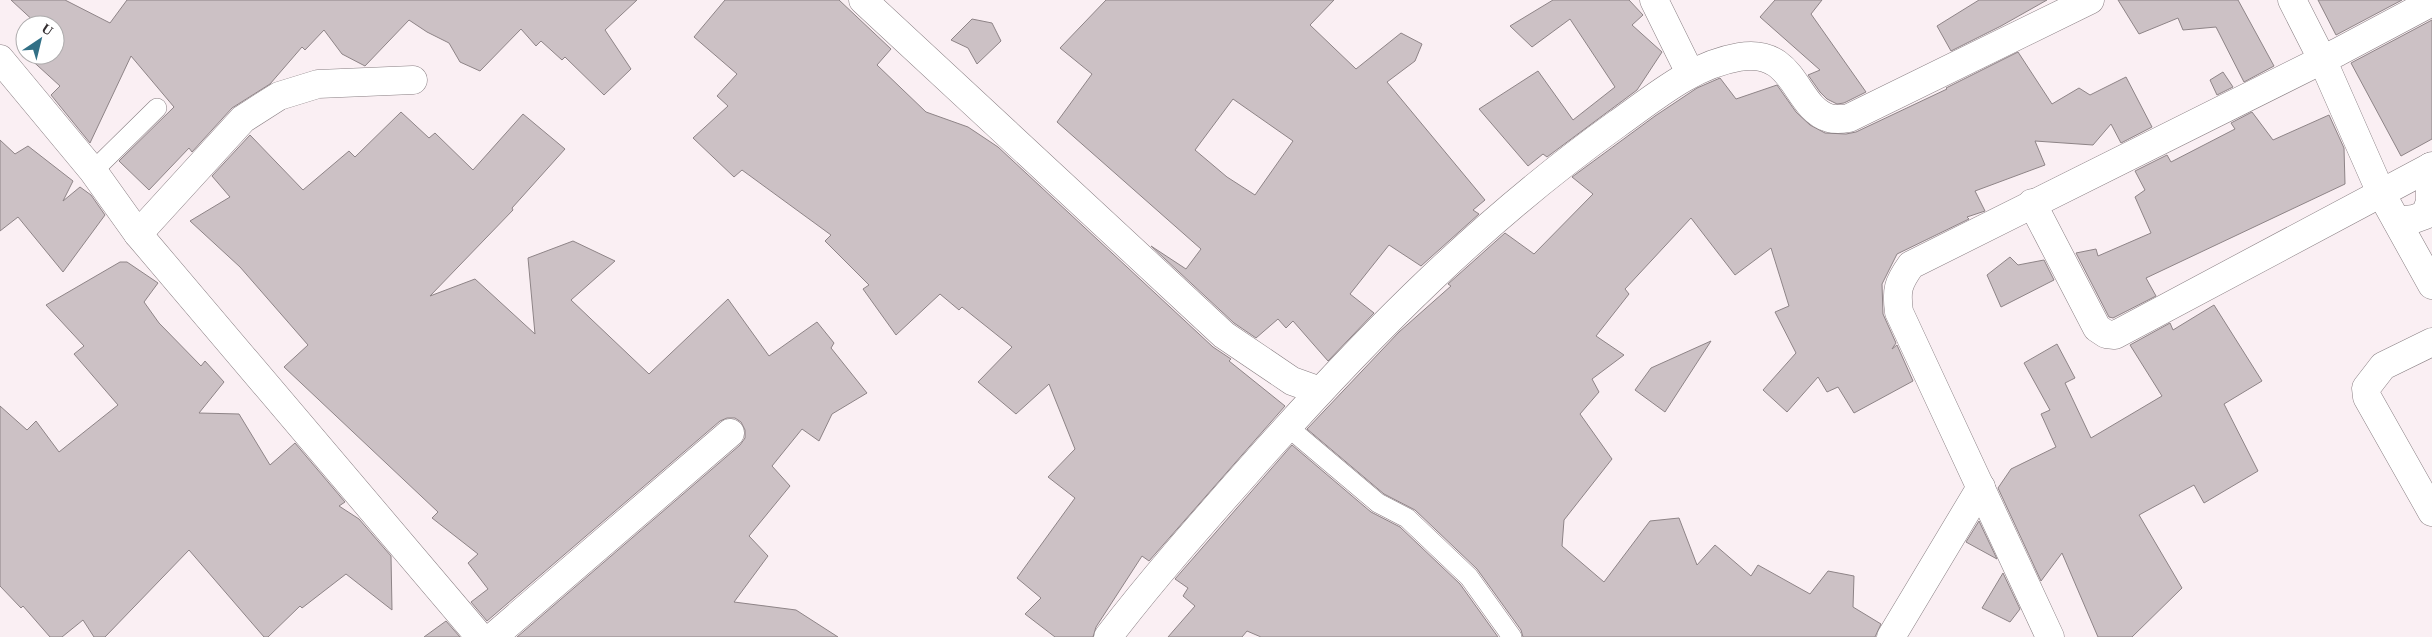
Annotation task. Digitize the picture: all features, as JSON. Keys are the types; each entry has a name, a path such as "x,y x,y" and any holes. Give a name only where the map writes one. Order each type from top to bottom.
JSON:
{"street":[{"path":"863,0 1224,335 1292,381 1320,391"},
{"path":"1654,0 1690,73"},
{"path":"1108,637 1145,589 1288,426 1419,289 1494,220 1559,166 1690,73 1718,62 1742,56 1764,58 1780,65 1818,111 1827,118 1836,120 1849,118 2090,0"},
{"path":"2292,0 2322,59 2381,193 2432,285"},
{"path":"2047,635 1981,486 1899,312 1897,293 1900,279 1911,265 2432,2"},
{"path":"0,59 93,170 138,234 480,637"},
{"path":"138,234 242,119 279,96 318,84 364,80 413,80"},
{"path":"2032,204 2097,328 2106,334 2116,335 2431,166 2430,202 2425,215 2414,220 2397,221"},
{"path":"2432,342 2383,366 2366,388 2368,397 2432,512"},
{"path":"493,637 730,433"},
{"path":"1891,637 1981,486"}],"lane":[{"path":"93,170 157,108"},
{"path":"1288,426 1378,503 1407,518 1469,576 1512,637"}],"building":[{"path":"11,0 65,0 110,23 127,0 637,0 605,30 631,69 604,95 565,57 562,60 541,41 536,46 521,29 480,71 460,62 449,43 409,20 365,66 342,54 324,30 305,50 302,47 270,84 232,108 192,152 189,148 149,190 119,161 174,107 131,56 90,143 51,95 60,86 37,65 65,65 65,15 27,15"},
{"path":"725,0 839,0 891,49 877,65 926,112 968,127 998,147 1213,347 1231,359 1229,361 1285,406 1149,561 1142,556 1096,627 1093,637 1055,637 1025,614 1041,598 1017,578 1075,498 1048,477 1075,449 1049,384 1016,414 978,382 1012,347 962,307 959,310 940,294 896,335 863,289 869,285 825,241 831,235 742,170 734,177 693,138 728,106 717,96 737,74 694,37"},
{"path":"1106,0 1334,0 1310,25 1356,69 1401,33 1422,44 1415,61 1387,82 1485,200 1473,210 1479,214 1421,266 1389,245 1350,294 1374,313 1328,361 1293,321 1286,328 1278,319 1256,338 1234,323 1151,246 1186,269 1201,249 1057,122 1092,74 1060,48","holes":["1233,99 1293,141 1255,195 1227,177 1195,150"]},
{"path":"1553,0 1629,0 1643,15 1632,25 1662,52 1637,90 1547,157 1543,154 1528,166 1479,109 1538,71 1573,120 1615,87 1570,19 1532,47 1510,26"},
{"path":"1775,0 1822,0 1811,14 1866,92 1844,103 1837,104 1827,99 1820,92 1808,75 1820,70 1760,17"},
{"path":"1979,0 2047,0 1951,51 1937,26"},
{"path":"2118,0 2238,0 2274,66 2244,82 2216,27 2183,30 2178,18 2139,34"},
{"path":"2318,0 2402,0 2336,35"},
{"path":"972,19 992,23 1001,41 977,64 968,48 951,40"},
{"path":"2432,20 2432,139 2401,156 2351,63"},
{"path":"2018,52 2052,104 2079,88 2090,95 2126,77 2152,127 2121,143 2111,124 2093,145 2035,141 2045,165 1975,191 1985,211 1967,217 1969,219 1897,254 1882,284 1883,314 1896,343 1892,349 1897,345 1913,381 1854,413 1838,387 1827,392 1818,377 1787,412 1763,390 1796,353 1775,312 1789,306 1771,248 1735,275 1691,218 1625,289 1629,294 1596,336 1624,355 1592,379 1599,392 1580,414 1612,459 1564,520 1562,546 1604,582 1650,521 1679,518 1697,565 1715,545 1751,576 1758,565 1810,594 1828,571 1854,576 1853,607 1881,624 1875,637 1523,637 1521,630 1477,569 1415,510 1384,494 1307,429 1399,332 1451,286 1448,284 1505,233 1534,254 1593,194 1572,177 1655,116 1697,88 1720,78 1736,99 1777,85 1796,112 1810,125 1825,133 1846,134 1856,132 1947,89"},
{"path":"2223,72 2233,87 2217,95 2210,80"},
{"path":"401,112 429,138 435,133 473,170 523,114 565,149 512,208 513,210 430,296 475,279 535,334 528,258 573,241 615,261 571,300 649,374 728,299 769,356 817,322 834,343 831,348 867,393 832,414 819,441 802,429 772,466 790,486 749,536 768,556 734,602 796,610 838,637 517,637 740,445 745,438 745,430 741,422 735,418 727,418 720,421 487,621 471,602 488,589 468,563 478,554 432,518 438,512 284,367 308,345 240,267 190,221 230,197 212,176 250,135 303,190 349,151 355,157"},
{"path":"2252,112 2273,140 2329,115 2344,148 2345,184 2146,278 2156,296 2113,318 2109,317 2076,253 2096,249 2098,256 2151,233 2135,197 2145,190 2135,171 2167,155 2171,162 2235,129 2231,123"},
{"path":"0,140 15,154 28,146 73,181 63,201 80,187 91,195 105,215 63,272 18,217 0,231"},
{"path":"2010,257 2018,265 2044,260 2054,280 2001,307 1987,275"},
{"path":"120,262 127,262 158,283 144,302 159,323 201,366 205,361 224,382 199,413 239,414 270,465 295,443 345,502 339,506 359,519 391,556 392,610 346,574 302,608 300,606 268,637 264,637 189,550 105,637 94,637 83,620 62,637 50,637 23,606 21,608 0,586 0,406 27,430 36,421 59,452 118,405 74,354 84,346 46,305"},
{"path":"2214,305 2262,381 2224,404 2258,471 2204,503 2194,485 2139,515 2182,588 2132,637 2098,637 2062,553 2041,581 1998,488 2011,469 2056,447 2041,414 2050,410 2024,363 2057,344 2075,378 2065,383 2091,438 2162,396 2130,345 2170,323 2173,330"},
{"path":"1711,341 1665,412 1635,390 1651,368"},
{"path":"1292,445 1371,512 1400,527 1460,584 1498,637 1261,637 1247,631 1242,637 1168,637 1195,606 1183,596 1188,588 1175,579"},
{"path":"1979,521 1997,559 1966,542"},
{"path":"2003,573 2020,609 2010,622 1982,608"},
{"path":"446,621 460,637 424,637"}]}
